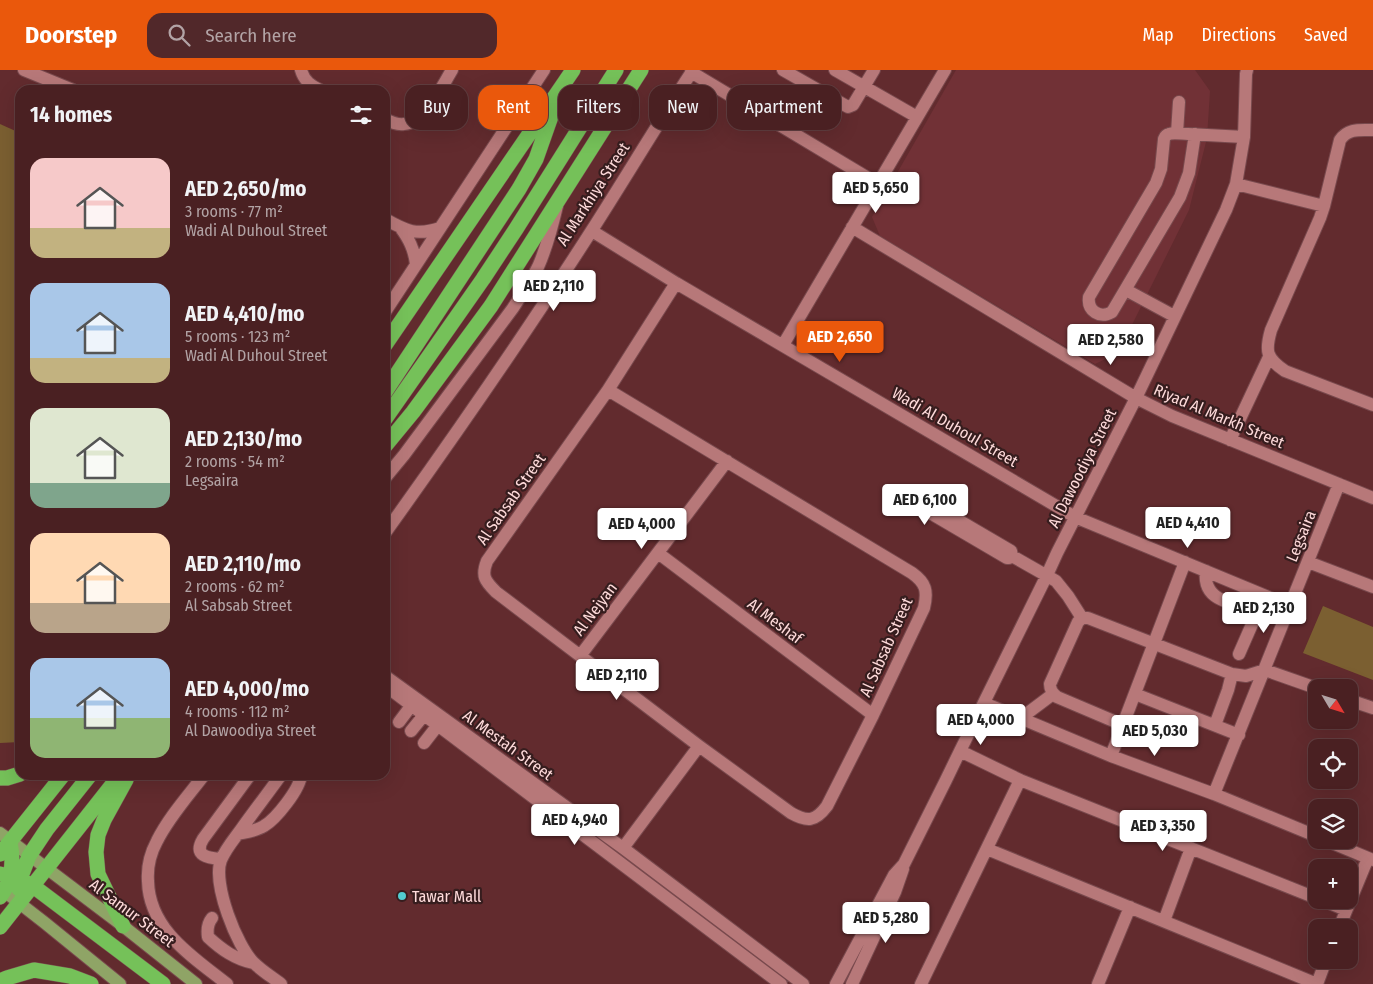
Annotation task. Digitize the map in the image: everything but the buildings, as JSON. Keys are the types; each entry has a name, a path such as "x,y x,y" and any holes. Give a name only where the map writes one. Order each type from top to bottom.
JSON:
{"highway":[{"path":"563,85 573,70"},
{"path":"390,412 483,279 616,70"},
{"path":"640,72 648,73 653,70"},
{"name":"Al Markhiya Street","path":"390,440 492,306 640,72"},
{"path":"390,337 558,93"},
{"path":"390,384 536,159 558,96"},
{"path":"0,778 15,776"},
{"path":"0,854 5,838 58,780"},
{"path":"1,892 86,780"},
{"path":"16,871 46,869 116,780"},
{"path":"123,926 98,874 96,852 98,835 104,820 126,780"},
{"path":"0,927 20,903 16,871 12,854 5,838"},
{"path":"16,871 163,984"},
{"path":"0,981 34,970 70,976 91,984"}],"main road":[{"name":"Al Samur Street","path":"16,871 46,869 123,926 196,984"},
{"path":"1,892 20,903 120,984"}],"street":[{"path":"24,70 38,73 63,85"},
{"path":"301,70 303,76 311,85"},
{"path":"390,122 395,124 415,122 428,107 452,70"},
{"path":"390,304 544,70"},
{"path":"783,70 848,108 853,105 874,70"},
{"path":"835,70 918,117"},
{"path":"782,345 945,70"},
{"path":"692,71 878,184"},
{"name":"Al Markhiya Street","path":"390,526 592,230 692,71"},
{"name":"Al Dawoodiya Street","path":"835,983 891,880 904,864 1075,517 1136,398 1211,242 1236,184 1244,137 1246,71"},
{"path":"1177,133 1179,102"},
{"path":"1230,440 1269,356 1268,339 1271,330 1324,206 1340,140 1350,131 1373,130"},
{"path":"1195,134 1189,173 1184,189 1112,312 1097,314 1090,307 1089,297 1159,176 1165,137 1170,133 1177,133 1195,134 1244,137"},
{"path":"1236,184 1324,206"},
{"path":"390,472 526,289 538,268 550,236 558,201"},
{"path":"390,222 410,231 430,231 440,228"},
{"path":"400,227 411,243 415,253 416,264"},
{"name":"Riyad Al Markh Street","path":"852,227 1136,398 1172,416 1373,498"},
{"name":"Wadi Al Duhoul Street","path":"592,230 676,283 1075,517 1206,571 1263,601 1290,606"},
{"name":"Al Sabsab Street","path":"608,390 920,579 926,589 927,597 924,608 874,715 827,806 822,813 814,818 807,820 791,813 699,746 496,592 485,578 484,570 487,561 608,390 676,283"},
{"path":"1126,290 1174,316"},
{"path":"1269,356 1285,371 1373,405"},
{"name":"Al Nejyan","path":"580,656 727,462"},
{"name":"Legsaira","path":"1214,794 1339,484"},
{"path":"974,534 1010,551 1012,556 1056,581 1082,618"},
{"name":"Al Meshaf","path":"658,553 874,715"},
{"path":"1111,756 1185,562"},
{"path":"1308,562 1373,587"},
{"path":"1206,571 1205,581 1210,593 1229,603 1237,605 1263,601"},
{"path":"1239,654 1263,601"},
{"path":"1123,725 1053,694 1050,689 1050,684 1078,622 1082,618 1088,618 1232,674 1246,676 1265,670 1308,685"},
{"path":"1215,725 1232,674"},
{"name":"Al Mestah Street","path":"390,680 623,848 803,984"},
{"name":"Al Mestah Street","path":"390,690 782,984"},
{"path":"1021,718 1053,694"},
{"path":"1135,694 1239,735"},
{"path":"984,703 1111,756 1214,794 1308,833"},
{"path":"1358,703 1373,708"},
{"path":"398,722 411,706"},
{"path":"411,731 424,715"},
{"path":"424,742 438,726"},
{"path":"623,848 699,746"},
{"path":"960,750 1020,780 1308,895"},
{"name":"Al Samur Street","path":"200,780 165,826 156,841 148,864 148,892 153,910 163,927 174,940 227,984"},
{"path":"221,859 204,856 200,846 203,839 246,780"},
{"path":"277,780 221,859 218,877 224,906 244,950 254,963 282,984"},
{"path":"238,834 252,831 269,823 297,787 300,780"},
{"path":"921,984 1020,780"},
{"path":"1164,921 1191,848"},
{"path":"987,849 1317,984 1323,969"},
{"path":"1342,919 1370,859 1346,849"},
{"name":"Al Dawoodiya Street","path":"852,984 897,887 904,864"},
{"path":"1098,984 1130,907"},
{"path":"212,918 207,930 208,938 240,960 254,963"}],"shaded area":[{"path":"956,70 1195,70 1210,91 1207,138 1189,210 1118,353 1095,364 880,236 872,217"},
{"path":"0,124 15,131 15,742 0,743"},
{"path":"1323,606 1373,627 1373,680 1303,653"}],"place":[{"name":"Tawar Mall","path":"402,896"}]}
